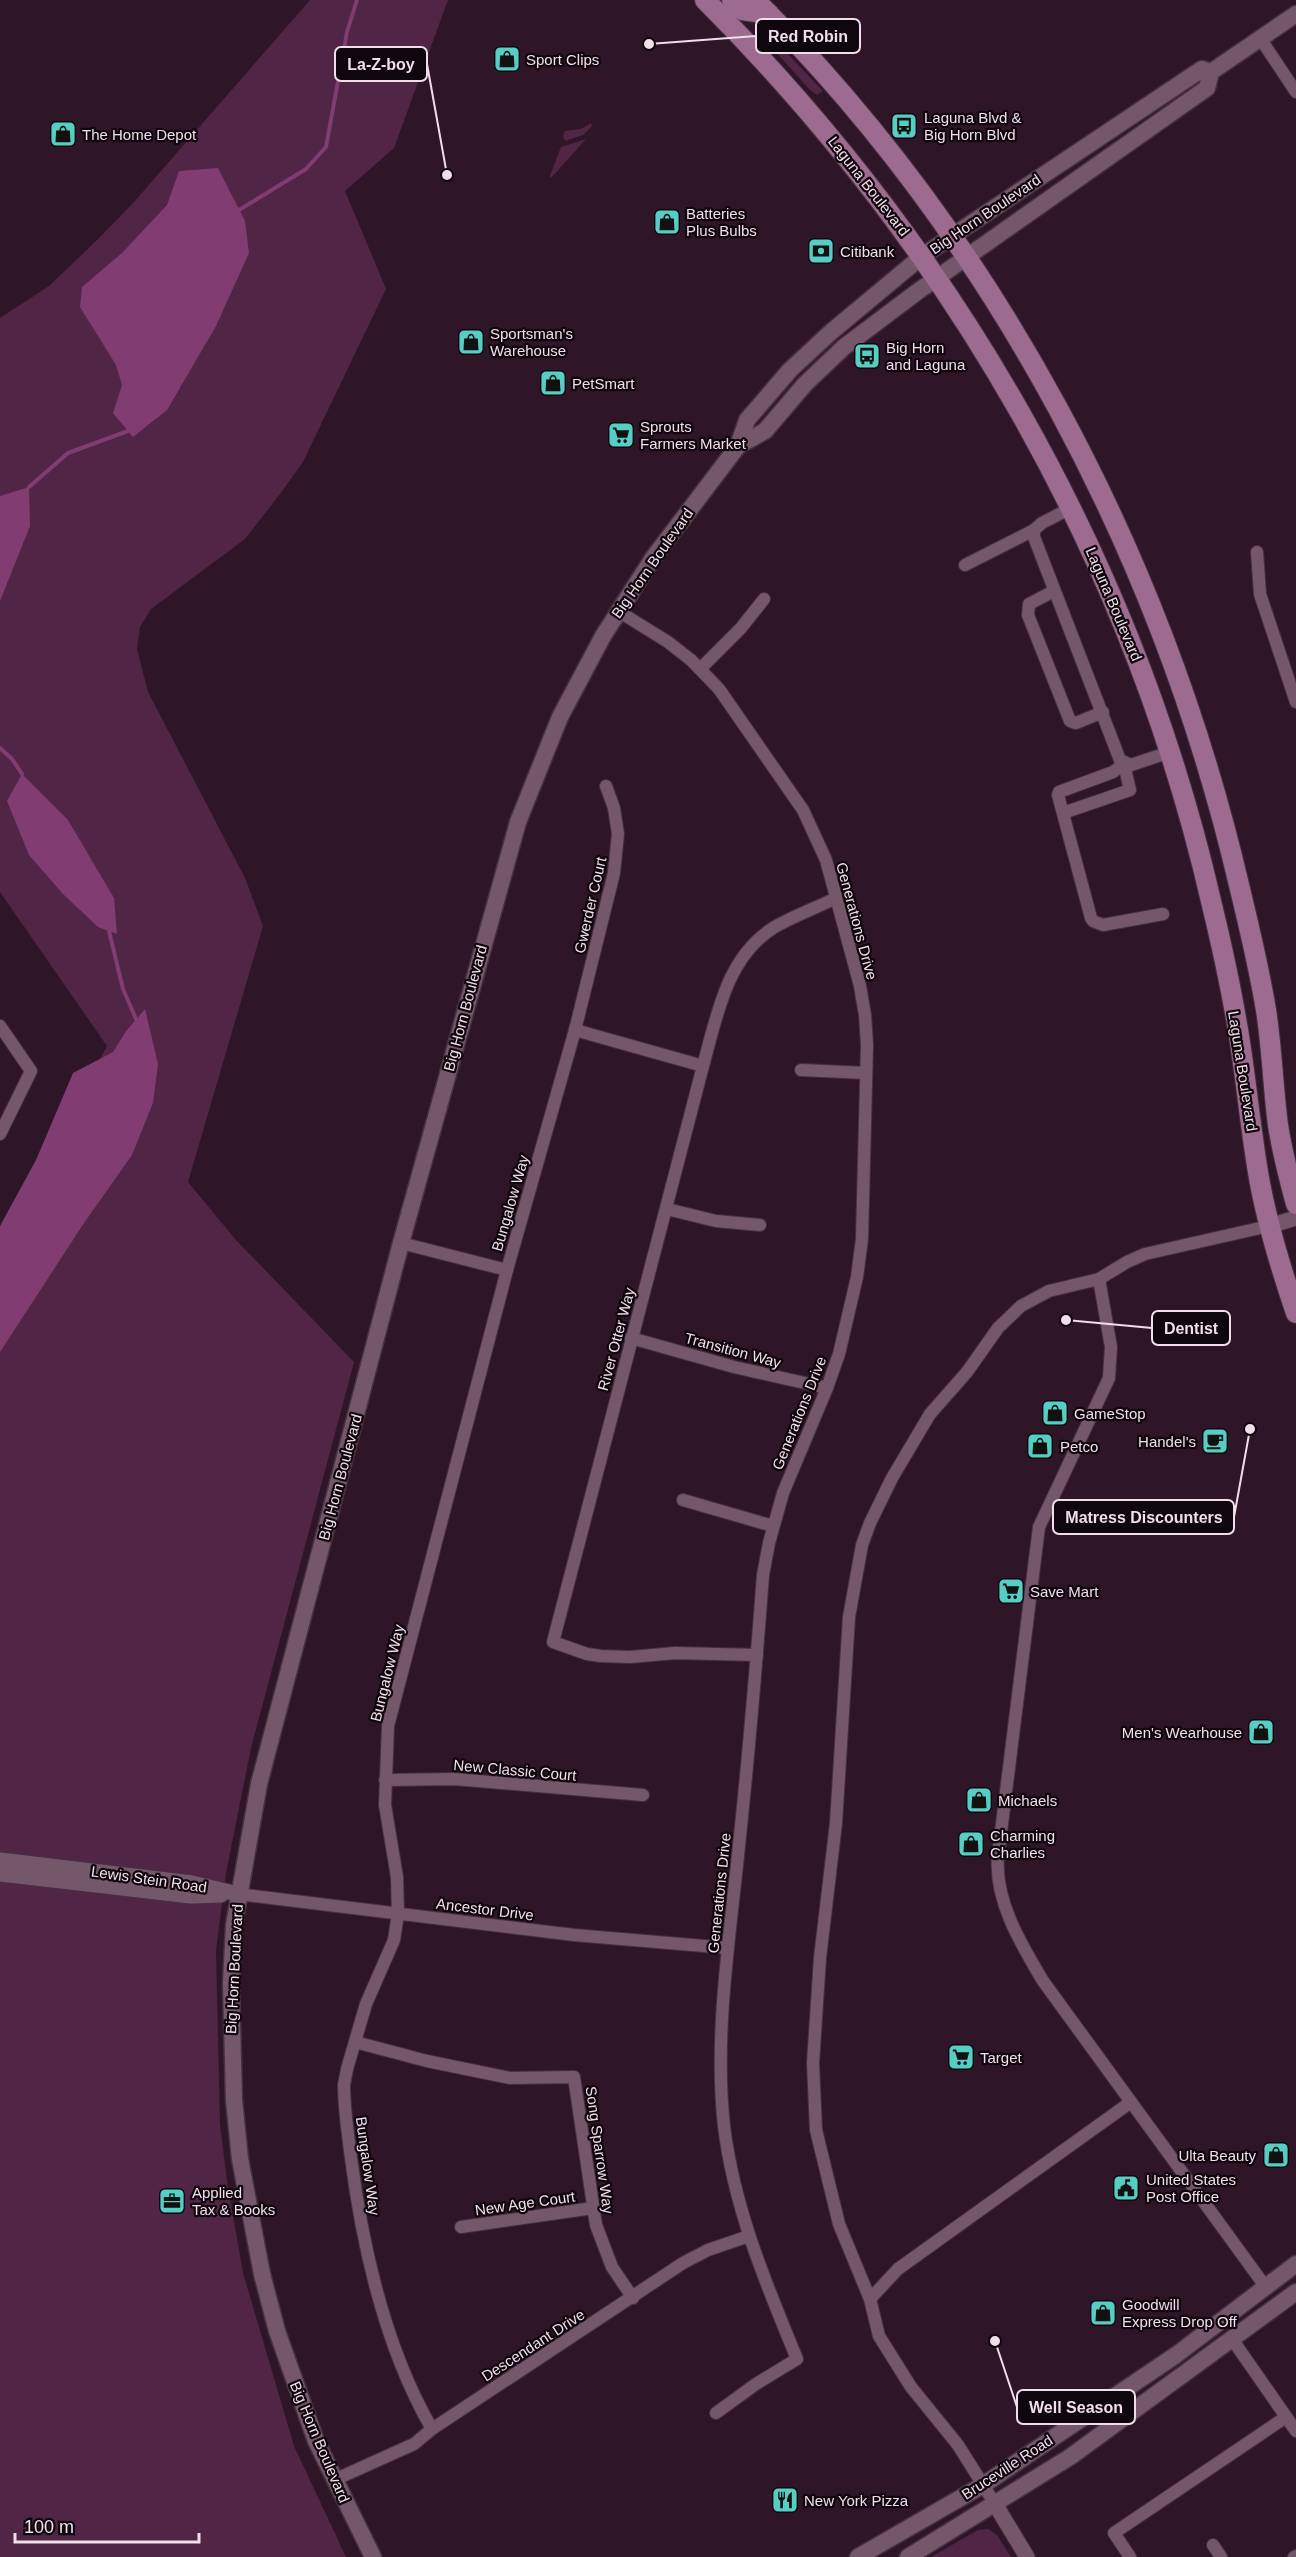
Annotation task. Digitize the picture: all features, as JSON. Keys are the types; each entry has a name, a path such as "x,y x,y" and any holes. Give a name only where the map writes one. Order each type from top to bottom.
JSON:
{"main road":[{"name":"Laguna Boulevard","path":"705,0 767,64 825,130 904,231 994,364 1071,508 1136,656 1170,752 1196,840 1238,1027 1259,1178 1269,1226 1296,1313"},
{"path":"732,0 742,10 770,14"},
{"name":"Laguna Boulevard","path":"755,0 858,111 898,160 953,235 1038,376 1086,464 1141,580 1187,700 1210,772 1240,886 1266,1011 1278,1126 1296,1204"},
{"name":"Big Horn Boulevard","path":"738,446 765,430 805,384 844,347 936,277 1074,183 1108,156 1207,88 1211,72 1296,14"},
{"name":"Big Horn Boulevard","path":"373,2557 334,2480 295,2386 277,2331 249,2217 235,2112 231,2042 233,1936 238,1894 259,1784 401,1243 518,822 560,717 618,611 673,530 738,446 747,420 790,370 831,332 921,257 1161,95 1202,69 1211,72"},
{"path":"1108,156 1116,141 1161,106 1163,102 1161,95"},
{"name":"Bruceville Road","path":"858,2557 983,2485 1176,2355 1296,2264"},
{"path":"1158,2393 1175,2371 1258,2307 1263,2300 1265,2286"},
{"name":"Bruceville Road","path":"908,2557 1070,2457 1296,2292"}],"street":[{"path":"1260,38 1296,92"},
{"path":"965,565 1034,530 1042,523 1071,508"},
{"path":"1034,530 1038,550 1120,760 1131,765 1170,752"},
{"path":"1257,552 1260,594 1296,702"},
{"path":"1054,591 1032,601 1027,607 1040,647 1070,721 1076,723 1103,712"},
{"path":"700,669 746,622 764,599"},
{"name":"Generations Drive","path":"618,611 668,642 700,669 728,700 804,810 819,843 836,898 865,1015 866,1073 860,1258 849,1316 827,1388 794,1463 773,1526 763,1575 728,1948 721,2084 728,2150 749,2236 797,2360 756,2384 716,2413"},
{"path":"1125,764 1113,772 1059,792 1063,813 1093,921 1102,925 1163,914"},
{"path":"1063,813 1130,790 1125,764"},
{"name":"Gwerder Court","path":"575,1030 617,860 617,821 606,786"},
{"name":"River Otter Way","path":"757,1655 675,1653 601,1656 586,1654 553,1642 703,1066 728,982 742,957 772,928 836,898"},
{"path":"0,1026 31,1071 0,1134"},
{"path":"575,1030 703,1066"},
{"name":"Bungalow Way","path":"432,2429 414,2396 394,2344 378,2293 357,2207 344,2100 347,2069 366,2004 394,1940 398,1914 397,1877 385,1805 388,1726 507,1270 575,1030"},
{"path":"801,1070 866,1073"},
{"path":"667,1209 716,1221 760,1225"},
{"path":"1027,2557 958,2445 911,2387 879,2336 870,2299 851,2256 829,2190 816,2130 813,2092 820,1958 837,1801 849,1617 862,1545 883,1496 930,1414 967,1372 999,1328 1021,1306 1050,1291 1099,1279 1145,1254 1296,1218"},
{"path":"401,1243 507,1270"},
{"path":"1099,1279 1111,1347 1109,1378 1039,1527 996,1872 1004,1903 1043,1981 1265,2286"},
{"name":"Transition Way","path":"631,1338 734,1367 827,1388"},
{"path":"683,1500 773,1526"},
{"name":"New Classic Court","path":"385,1780 454,1779 644,1795"},
{"name":"Lewis Stein Road","path":"0,1860 192,1883 238,1894"},
{"name":"Lewis Stein Road","path":"0,1874 191,1896 238,1894"},
{"name":"Ancestor Drive","path":"238,1894 574,1935 728,1948"},
{"name":"Song Sparrow Way","path":"355,2042 437,2063 510,2078 574,2077 596,2225 605,2254 633,2298"},
{"path":"870,2299 898,2269 1131,2102"},
{"name":"New Age Court","path":"461,2227 593,2208"},
{"name":"Descendant Drive","path":"334,2480 414,2444 432,2429 683,2263 708,2250 749,2236"},
{"path":"1232,2339 1296,2431"},
{"path":"1130,2557 1114,2533 1286,2417"},
{"path":"1213,2546 1221,2557"}],"shaded area":[{"path":"310,0 448,0 394,148 345,191 386,289 303,462 245,539 151,609 140,627 137,649 148,692 245,878 263,926 188,1182 236,1240 354,1362 251,1748 226,1873 216,1950 220,2124 243,2273 294,2446 346,2557 0,2557 0,1247 107,1046 0,892 0,318 49,286 96,241 134,202"},
{"path":"757,27 771,36 823,91 817,95 810,90 755,29"},
{"path":"591,123 592,126 583,135 565,141 563,136 565,131 581,129"},
{"path":"586,139 551,178 561,147"},
{"path":"218,168 245,221 249,253 216,326 167,410 133,437 113,413 122,385 116,365 80,307 82,287 122,253 167,205 179,171"},
{"path":"29,487 30,526 0,601 0,496"},
{"path":"22,774 68,820 114,898 117,934 98,927 63,894 29,855 7,801"},
{"path":"145,1009 158,1064 153,1103 132,1155 84,1223 0,1352 0,1226 36,1160 73,1073 113,1052 127,1030"},
{"path":"988,2529 997,2535 1011,2557 931,2557 978,2530"}],"waterway":[{"path":"239,210 306,169 326,147 347,32 357,0"},
{"path":"29,487 68,453 128,431"},
{"path":"0,748 12,759 22,774"},
{"path":"109,931 123,989 136,1019"}],"place":[{"name":"Red Robin","path":"649,44"},
{"name":"Sport Clips","path":"507,59"},
{"name":"Laguna Blvd & Big Horn Blvd","path":"904,126"},
{"name":"The Home Depot","path":"63,134"},
{"name":"La-Z-boy","path":"447,175"},
{"name":"Batteries Plus Bulbs","path":"667,222"},
{"name":"Citibank","path":"821,251"},
{"name":"Sportsman's Warehouse","path":"471,342"},
{"name":"Big Horn and Laguna","path":"867,356"},
{"name":"PetSmart","path":"553,383"},
{"name":"Sprouts Farmers Market","path":"621,435"},
{"name":"Dentist","path":"1066,1320"},
{"name":"GameStop","path":"1055,1413"},
{"name":"Matress Discounters","path":"1250,1429"},
{"name":"Handel's","path":"1215,1441"},
{"name":"Petco","path":"1040,1446"},
{"name":"Save Mart","path":"1011,1591"},
{"name":"Men's Wearhouse","path":"1261,1732"},
{"name":"Michaels","path":"979,1800"},
{"name":"Charming Charlies","path":"971,1844"},
{"name":"Target","path":"961,2057"},
{"name":"Ulta Beauty","path":"1276,2155"},
{"name":"United States Post Office","path":"1126,2188"},
{"name":"Applied Tax & Books","path":"172,2201"},
{"name":"Goodwill Express Drop Off","path":"1103,2313"},
{"name":"Well Season","path":"995,2341"},
{"name":"New York Pizza","path":"785,2500"}]}
